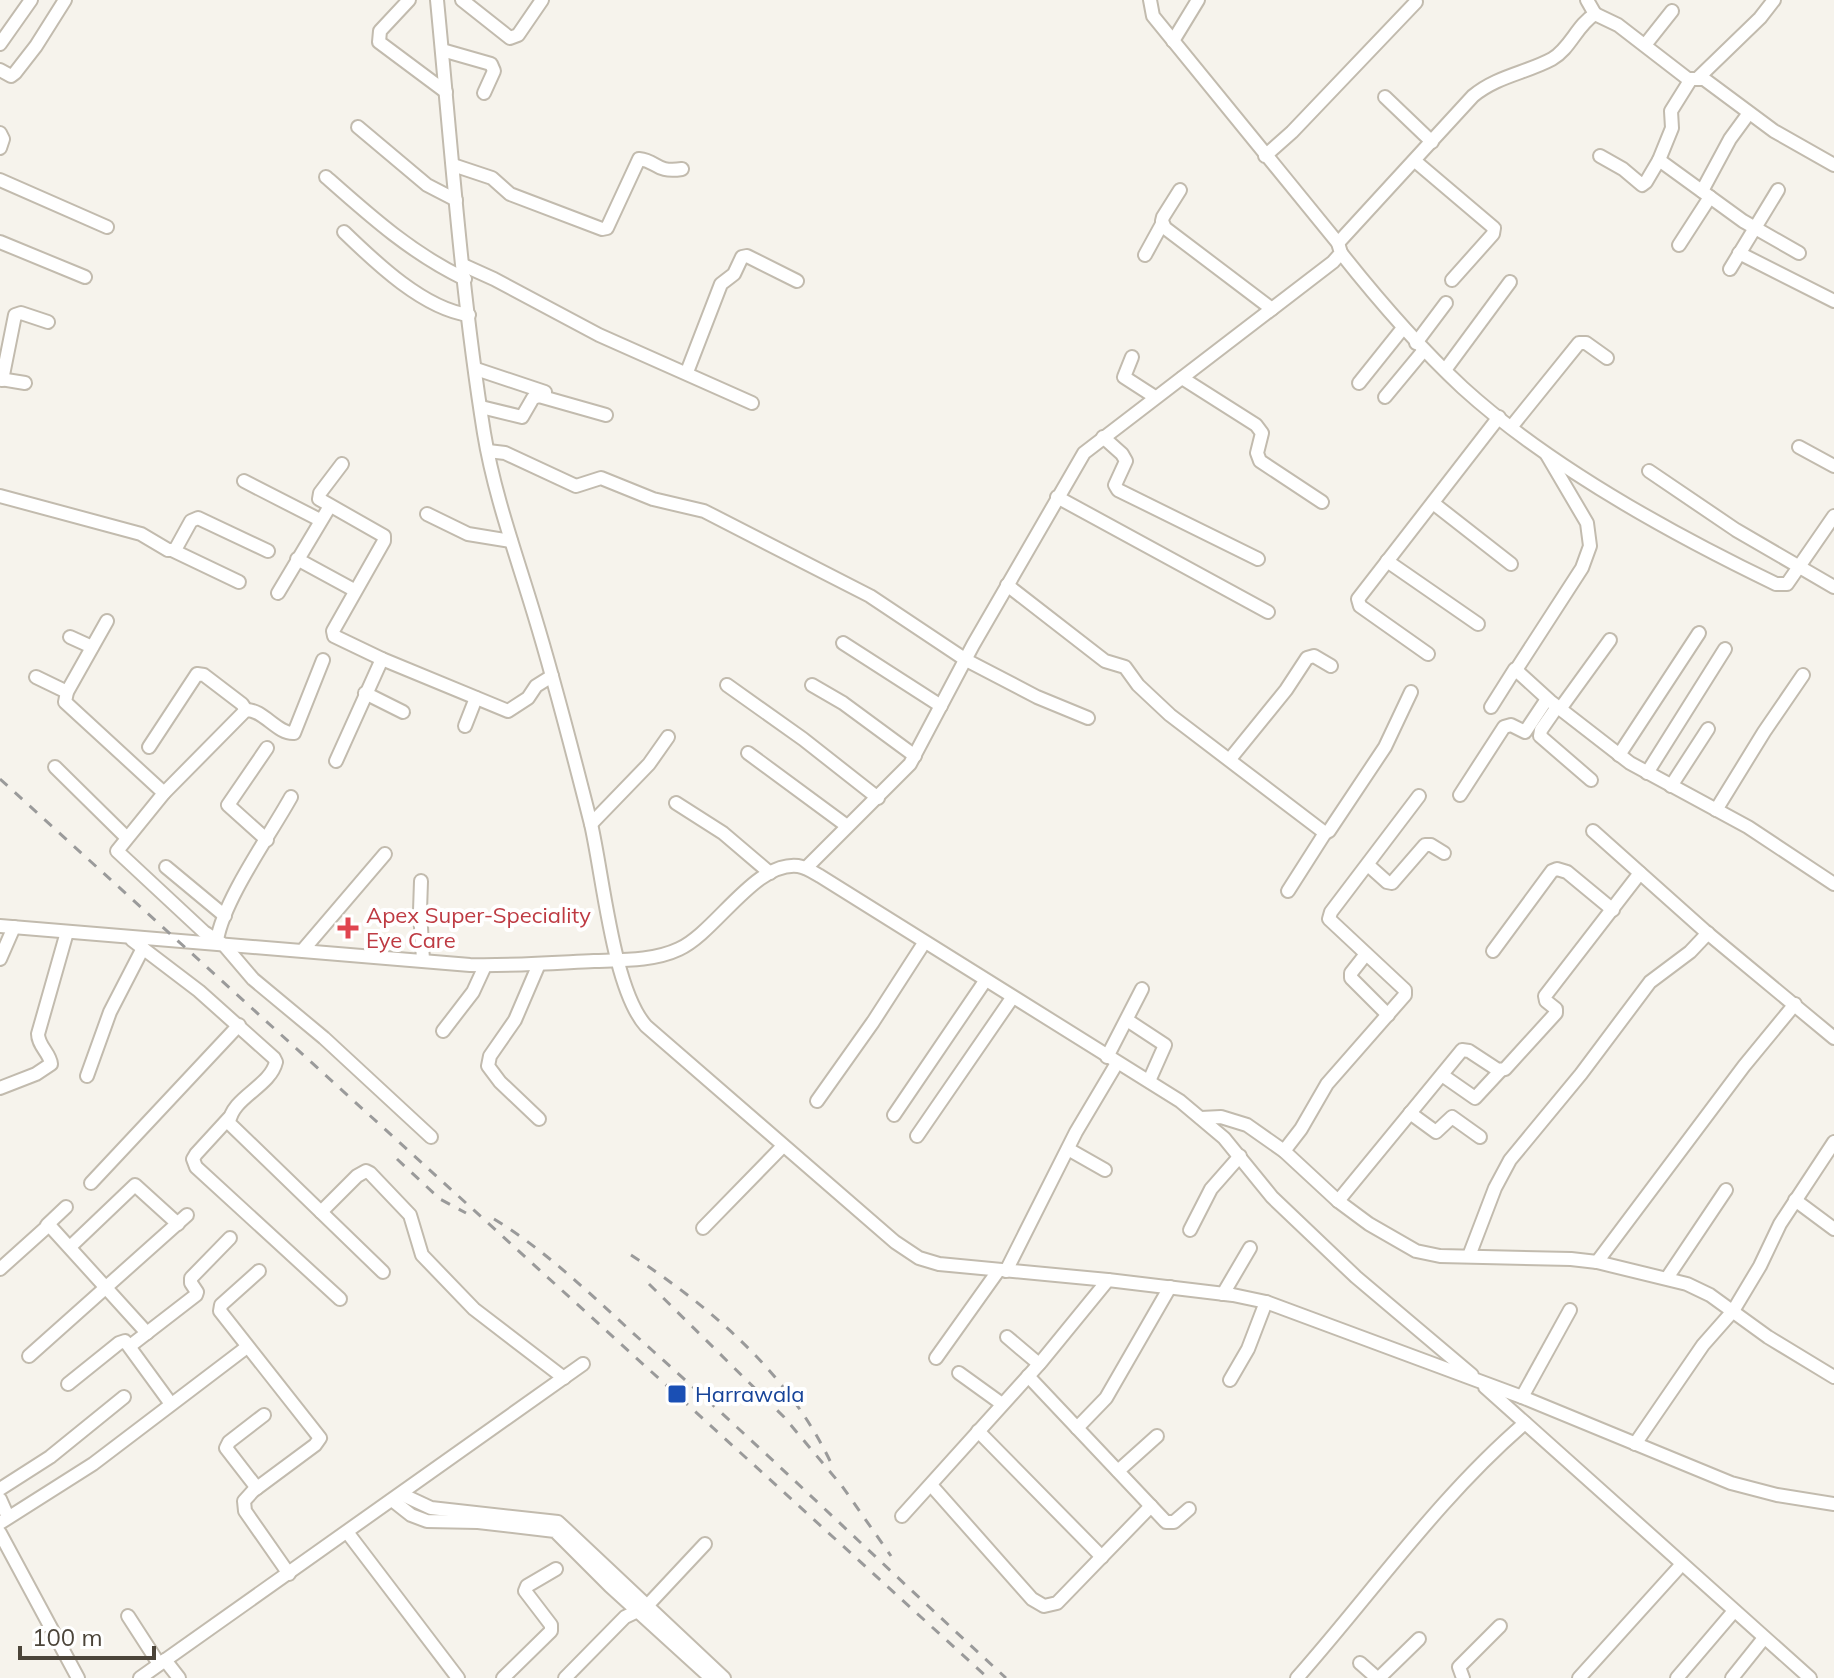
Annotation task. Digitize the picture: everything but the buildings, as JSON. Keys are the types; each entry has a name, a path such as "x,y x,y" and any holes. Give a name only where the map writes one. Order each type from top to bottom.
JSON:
{"street":[{"path":"0,44 31,0"},
{"path":"0,70 11,76 15,73 65,0"},
{"path":"409,0 380,31 379,42 446,92"},
{"path":"437,0 464,272 488,451 591,824 618,960 639,1018 783,1146 895,1242 919,1258 939,1264 1170,1287 1266,1302 1522,1397 1701,1472 1748,1488 1834,1504"},
{"path":"462,0 510,38 518,35 542,0"},
{"path":"1150,0 1153,16 1403,328 1499,417 1626,504 1776,584 1787,584 1834,516"},
{"path":"1173,41 1198,0"},
{"path":"1587,0 1595,14 1618,25 1695,79 1704,79 1749,113 1834,165"},
{"path":"1600,156 1642,185 1646,182 1672,128 1671,111 1695,79 1760,18 1774,0"},
{"path":"1265,156 1292,132 1416,2"},
{"path":"1645,45 1672,11"},
{"path":"806,868 878,798 915,756 1007,585 1084,453 1272,309 1339,248 1479,91 1507,76 1554,58 1595,14"},
{"path":"442,50 491,64 494,71 484,93"},
{"path":"1385,97 1432,142"},
{"path":"1679,245 1730,139 1749,113"},
{"path":"358,127 427,185 456,200"},
{"path":"0,133 3,139 0,148"},
{"path":"453,165 492,178 510,194 602,229 607,228 636,161 644,160 664,171 682,169"},
{"path":"1659,160 1754,227 1799,253"},
{"path":"1415,161 1494,228 1493,234 1452,280"},
{"path":"326,177 386,230 420,255 532,298 599,335 752,403"},
{"path":"0,180 107,227"},
{"path":"1145,255 1180,190"},
{"path":"1730,269 1778,190"},
{"path":"1162,224 1272,309"},
{"path":"344,232 396,278 445,309 469,315"},
{"path":"0,242 85,277"},
{"path":"1739,253 1834,301"},
{"path":"687,372 721,284 734,274 742,257 747,256 797,281"},
{"path":"1445,370 1510,282"},
{"path":"1385,397 1446,303"},
{"path":"25,383 1,380 15,315 21,313 48,322"},
{"path":"1359,383 1403,328"},
{"path":"1512,426 1579,343 1586,343 1607,358"},
{"path":"1132,357 1124,377 1155,397"},
{"path":"476,369 545,392"},
{"path":"1182,378 1256,425 1262,433 1257,453 1260,461 1322,502"},
{"path":"481,407 522,417 533,398 539,396 606,415"},
{"path":"1428,654 1360,606 1360,596 1499,417"},
{"path":"1103,437 1125,457 1115,485 1118,490 1258,559"},
{"path":"1799,447 1834,466"},
{"path":"1491,707 1582,568 1590,546 1587,523 1544,450"},
{"path":"488,451 505,453 576,486 601,478 653,499 704,511 870,596 966,660 1088,718"},
{"path":"342,464 320,493 319,499 384,536 384,541 354,590 333,631 334,636 508,711 552,676"},
{"path":"1649,471 1736,530 1834,587"},
{"path":"244,481 320,520"},
{"path":"0,496 141,534 239,582"},
{"path":"1057,497 1268,612"},
{"path":"1433,503 1511,564"},
{"path":"278,593 330,506"},
{"path":"427,514 468,534 511,541"},
{"path":"172,550 191,521 198,518 268,551"},
{"path":"297,559 354,590"},
{"path":"1387,561 1478,624"},
{"path":"1007,585 1105,661 1125,667 1138,685 1170,715 1325,833"},
{"path":"107,621 67,692 65,702 164,793"},
{"path":"1619,755 1699,633"},
{"path":"70,637 92,647"},
{"path":"1460,795 1506,725 1525,732 1555,705 1610,640"},
{"path":"843,643 941,706"},
{"path":"1647,773 1725,649"},
{"path":"1230,759 1286,690 1307,658 1314,656 1331,666"},
{"path":"336,761 382,659"},
{"path":"149,747 197,674 204,675 246,710 254,711 287,733 294,733 323,660"},
{"path":"1515,669 1619,755 1774,843 1834,884"},
{"path":"1716,810 1803,675"},
{"path":"36,677 67,692"},
{"path":"727,685 878,798"},
{"path":"812,685 843,703 915,756"},
{"path":"1288,891 1385,747 1411,692"},
{"path":"365,693 403,712"},
{"path":"465,726 476,698"},
{"path":"1555,705 1540,736 1591,780"},
{"path":"246,710 164,793 117,851 204,932 220,942 253,979 343,1055 431,1137"},
{"path":"1671,786 1708,729"},
{"path":"591,824 649,764 668,737"},
{"path":"267,748 228,805 267,840"},
{"path":"748,753 847,826"},
{"path":"55,767 126,837"},
{"path":"1284,1151 1301,1129 1327,1084 1406,992 1329,919 1331,912 1419,796"},
{"path":"220,942 225,916 246,873 291,797"},
{"path":"676,803 723,833 770,873"},
{"path":"1593,831 1708,933 1834,1038"},
{"path":"1368,865 1392,883 1425,845 1444,853"},
{"path":"303,950 385,854"},
{"path":"0,959 7,926 485,966 618,960 678,950 693,941 770,873 786,866 806,868 1149,1081 1201,1118 1240,1156 1272,1197 1356,1277 1479,1381 1810,1678"},
{"path":"166,867 225,916"},
{"path":"1493,951 1552,871 1557,869 1567,872 1613,910"},
{"path":"1442,1075 1475,1098 1505,1069 1556,1013 1545,996 1640,873"},
{"path":"421,881 423,960"},
{"path":"0,1088 36,1074 51,1064 38,1034 67,932"},
{"path":"1469,1256 1495,1188 1510,1160 1581,1074 1650,982 1690,952 1708,933"},
{"path":"129,938 239,1025 274,1058 276,1066 193,1159 196,1167 340,1299"},
{"path":"817,1101 924,943"},
{"path":"87,1076 110,1012 143,948"},
{"path":"1366,954 1351,973 1351,978 1388,1015"},
{"path":"539,964 515,1020 490,1056 488,1066 500,1082 539,1119"},
{"path":"443,1031 473,992 485,966"},
{"path":"894,1115 985,981"},
{"path":"936,1358 1002,1271 1068,1149 1112,1060 1142,989"},
{"path":"917,1136 1012,998"},
{"path":"1597,1262 1744,1066 1795,1004"},
{"path":"1127,1020 1165,1045 1149,1081"},
{"path":"91,1183 239,1025"},
{"path":"1338,1201 1465,1049 1501,1070"},
{"path":"1410,1113 1436,1132 1452,1117 1480,1137"},
{"path":"229,1118 232,1126 383,1272"},
{"path":"1201,1118 1233,1119 1247,1125 1284,1151 1338,1201 1386,1236 1416,1251 1431,1255 1546,1257 1597,1262 1667,1278 1699,1288 1768,1337 1834,1377"},
{"path":"1635,1444 1703,1345 1733,1311 1760,1266 1774,1234 1834,1142"},
{"path":"703,1228 783,1146"},
{"path":"1068,1149 1105,1170"},
{"path":"1190,1230 1211,1189 1240,1156"},
{"path":"321,1212 357,1176 366,1171 370,1173 410,1215 422,1255 474,1309 564,1378"},
{"path":"29,1356 183,1220 135,1185 70,1247"},
{"path":"1667,1278 1726,1190"},
{"path":"1795,1200 1834,1229"},
{"path":"0,1269 66,1207"},
{"path":"47,1225 147,1333"},
{"path":"130,1346 196,1295 191,1278 230,1238"},
{"path":"1223,1294 1250,1248"},
{"path":"259,1271 219,1308 221,1315 320,1438 257,1488 246,1498 243,1506 289,1574"},
{"path":"902,1516 1039,1364 1108,1280"},
{"path":"1077,1428 1106,1398 1170,1287"},
{"path":"1230,1380 1248,1349 1266,1302"},
{"path":"1522,1397 1570,1310"},
{"path":"1007,1337 1039,1364"},
{"path":"68,1384 125,1341 171,1404"},
{"path":"0,1499 4,1520 93,1464 247,1347"},
{"path":"140,1678 583,1364"},
{"path":"959,1373 1002,1404"},
{"path":"1028,1376 1169,1523 1189,1509"},
{"path":"0,1489 50,1457 124,1397"},
{"path":"257,1488 226,1448 229,1442 264,1415"},
{"path":"1297,1678 1424,1525 1525,1423"},
{"path":"978,1431 1102,1557"},
{"path":"1118,1471 1157,1436"},
{"path":"931,1485 1032,1599 1044,1606 1057,1603 1151,1506"},
{"path":"396,1497 411,1515 427,1521 555,1526 711,1678"},
{"path":"347,1532 458,1678"},
{"path":"0,1533 78,1678"},
{"path":"565,1678 616,1625 642,1608 705,1544"},
{"path":"1579,1678 1682,1564"},
{"path":"503,1678 551,1631 551,1625 525,1591 527,1586 556,1569"},
{"path":"642,1608 724,1678"},
{"path":"1677,1678 1734,1611"},
{"path":"128,1616 162,1662 179,1678"},
{"path":"1463,1678 1459,1667 1500,1626"},
{"path":"1732,1678 1764,1638"},
{"path":"1360,1663 1378,1678 1419,1639"}],"railway":[{"path":"0,779 988,1678"},
{"path":"397,1159 440,1199 466,1213"},
{"path":"494,1219 537,1248 596,1299 1006,1678"},
{"path":"631,1255 691,1297 746,1346 793,1400 831,1463"},
{"path":"649,1284 784,1417 842,1486 891,1556"}],"place":[{"name":"Apex Super-Speciality Eye Care","path":"348,928"},
{"name":"Harrawala","path":"677,1394"}]}
